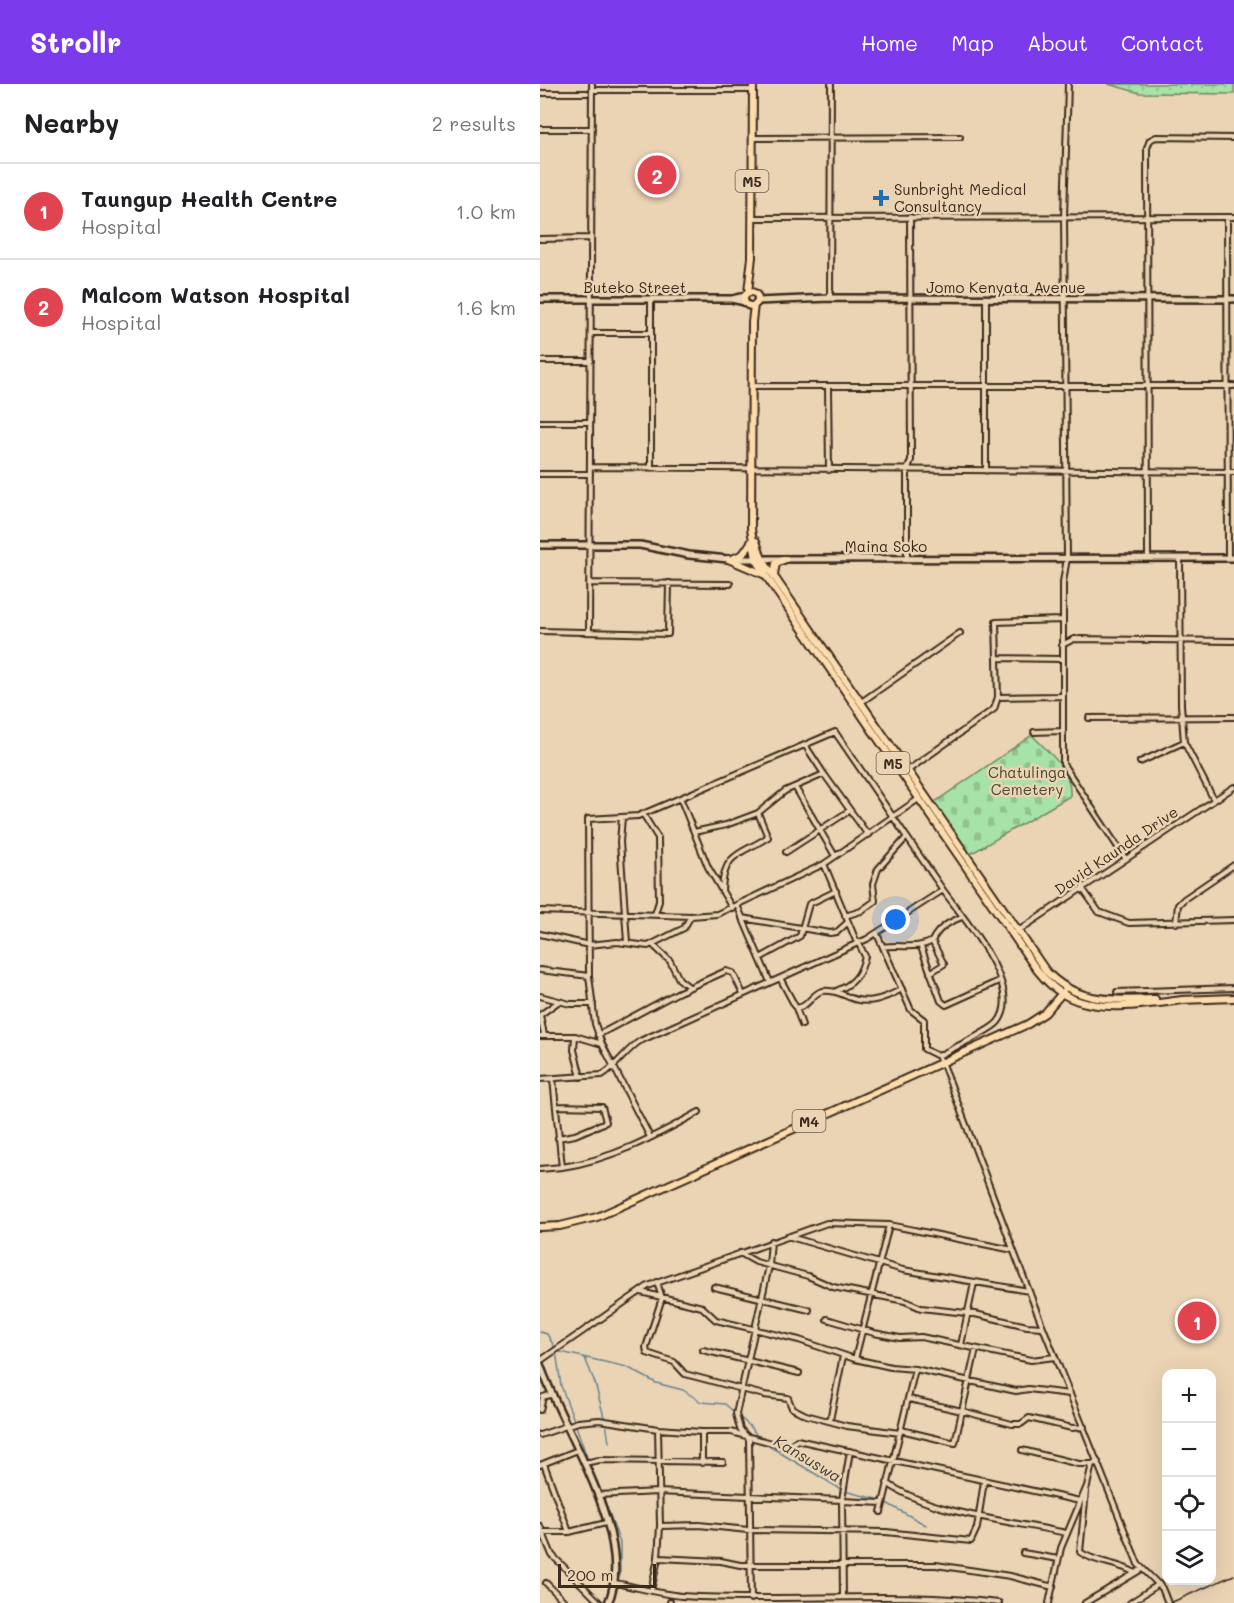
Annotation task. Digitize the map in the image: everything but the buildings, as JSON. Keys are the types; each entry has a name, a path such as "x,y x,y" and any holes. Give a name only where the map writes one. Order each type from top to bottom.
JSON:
{"main road":[{"name":"M5","path":"753,87 752,541 765,576 858,705"},
{"name":"M5","path":"751,519 759,559 774,575 858,705 1015,933 1063,991"},
{"path":"728,559 743,554 752,541"},
{"path":"728,559 765,576"},
{"path":"774,575 775,566 786,559"},
{"path":"1063,991 1105,999 1234,998"},
{"name":"M4","path":"540,1227 560,1226 597,1218 890,1085 943,1064 1036,1019 1052,1007 1063,991"}],"street":[{"path":"589,631 592,84"},
{"path":"830,298 831,84"},
{"path":"1068,84 1064,217 1067,558 1063,582 1061,696 1064,768 1125,858"},
{"path":"592,90 753,87"},
{"path":"540,93 587,93"},
{"path":"540,129 592,129"},
{"path":"1148,558 1147,219 1149,140 1156,136 1234,138"},
{"path":"752,138 960,137"},
{"path":"907,558 907,471 911,460 910,217"},
{"path":"1227,217 1231,299 1227,386 1231,558"},
{"path":"752,218 1147,219 1234,217"},
{"path":"540,239 591,238"},
{"name":"Buteko Street","path":"540,299 751,299"},
{"path":"651,299 651,468"},
{"name":"Jomo Kenyata Avenue","path":"751,299 1231,299"},
{"path":"986,299 986,471"},
{"path":"591,333 651,333"},
{"path":"540,361 591,361"},
{"path":"752,386 910,388 1234,386"},
{"path":"828,386 829,470"},
{"path":"540,422 590,422"},
{"path":"590,467 1234,472"},
{"path":"540,474 590,474"},
{"name":"Maina Soko","path":"540,545 640,545 689,555 728,559 1231,558"},
{"path":"1180,558 1181,716 1184,742 1213,798"},
{"path":"589,583 730,584"},
{"path":"540,631 668,634 669,583"},
{"path":"904,773 994,708 998,698 995,625 999,620 1062,620"},
{"path":"858,705 960,633"},
{"path":"1062,633 1074,639 1234,641"},
{"path":"1062,645 1074,639"},
{"path":"997,658 1062,658"},
{"path":"998,698 1061,696"},
{"path":"1089,718 1234,717"},
{"path":"1034,732 1062,731"},
{"path":"650,1137 598,1035 589,976 588,819 622,818 643,814 681,800 835,732 906,838 988,950 999,981 1006,1006 999,1022 938,1056"},
{"path":"1140,762 1184,742"},
{"path":"805,746 867,835"},
{"path":"694,832 726,825 758,813 779,795 824,774"},
{"name":"David Kaunda Drive","path":"1015,933 1234,786"},
{"path":"795,787 836,856"},
{"path":"540,911 691,916 717,914 824,864 921,798"},
{"path":"681,800 708,867 722,892 742,918 770,982"},
{"path":"786,852 849,811"},
{"path":"722,892 723,878 735,854 768,837 758,813"},
{"path":"643,814 658,838 659,901 655,914"},
{"path":"622,818 620,842 627,942"},
{"path":"845,915 861,910 875,901 873,884 878,868 906,838"},
{"path":"796,1008 809,1003 818,993 835,991 853,982 860,974 865,956 824,864"},
{"path":"1176,923 1178,905 1234,865"},
{"path":"1082,888 1104,916 1129,923 1234,920"},
{"path":"540,1079 602,1075 640,1041 877,934 943,890"},
{"path":"760,958 800,936 804,913 809,904 836,891"},
{"path":"540,934 589,945 597,942 627,942 653,945 684,928 691,916"},
{"path":"884,947 904,944 921,947 932,941 944,926 962,917"},
{"path":"742,918 790,925 802,930 834,933 848,922"},
{"path":"877,934 911,1010 924,1020 924,1049 938,1056 943,1064 1042,1326 1142,1569 1159,1584 1168,1603"},
{"path":"930,974 944,964 932,941"},
{"path":"653,945 670,961 679,980 690,988"},
{"path":"921,947 941,1001 946,1005 999,981"},
{"path":"540,970 589,976"},
{"path":"598,1035 690,988 729,971 733,973 743,994"},
{"path":"780,978 802,1024"},
{"path":"1117,993 1234,988"},
{"path":"835,991 851,998 873,1002 902,989"},
{"path":"1186,1000 1188,990"},
{"path":"540,996 558,1002 593,1004"},
{"path":"558,1002 540,1015 542,1036 575,1036 603,1044"},
{"path":"575,1036 574,1050 581,1077"},
{"path":"553,1079 562,1167"},
{"path":"556,1106 602,1107 606,1122 575,1135 558,1137"},
{"path":"540,1169 562,1167 608,1156 699,1112"},
{"path":"608,1603 615,1583 615,1552 597,1495 553,1394 541,1372 540,1362 640,1291 657,1282 771,1241 834,1222 889,1225 1014,1250"},
{"path":"855,1359 889,1225"},
{"path":"787,1236 879,1264 974,1283 1029,1291"},
{"path":"751,1599 748,1530 749,1439 740,1429 736,1414 769,1266 771,1241"},
{"path":"740,1253 769,1266 871,1297 904,1301 929,1310 967,1313 1027,1326 1042,1326"},
{"path":"657,1282 662,1298 646,1347 647,1353 674,1362 685,1374 788,1398 796,1411 821,1420 955,1443 976,1349"},
{"path":"961,1346 974,1283"},
{"path":"714,1287 809,1310"},
{"path":"640,1291 702,1307 716,1320 809,1343 855,1359 891,1367 915,1369 1016,1391 1028,1389 1070,1394"},
{"path":"827,1319 900,1338 921,1336 1031,1360 1055,1357"},
{"path":"703,1350 799,1373"},
{"path":"830,1420 843,1356"},
{"path":"881,1512 915,1369"},
{"path":"540,1410 543,1397 553,1394"},
{"path":"909,1399 1012,1424 1021,1424 1029,1418 1072,1428 1084,1427"},
{"path":"540,1435 567,1426 599,1420 658,1429 702,1432 739,1434 740,1429"},
{"path":"651,1591 658,1558 660,1526 658,1429"},
{"path":"702,1432 702,1463"},
{"path":"734,1434 787,1447 795,1439 892,1458 984,1481 1080,1501"},
{"path":"569,1532 542,1465 578,1450"},
{"path":"843,1597 842,1501 850,1450"},
{"path":"1022,1450 1079,1464 1098,1462"},
{"path":"584,1463 600,1460 723,1462"},
{"path":"1092,1464 1087,1486 1080,1552 1093,1560 1123,1566 1135,1573"},
{"path":"660,1526 699,1525 748,1530 943,1536 971,1540 974,1539 980,1515 984,1481"},
{"path":"887,1483 894,1490 908,1497 946,1508 1066,1533"},
{"path":"1049,1603 1066,1533 1087,1486"},
{"path":"597,1495 658,1492 748,1498 882,1501"},
{"path":"541,1532 569,1532 606,1523"},
{"path":"540,1526 552,1555 600,1603"},
{"path":"1023,1552 1058,1559"},
{"path":"658,1558 749,1564 936,1565 1010,1576 1053,1587"},
{"path":"1085,1603 1142,1569"},
{"path":"546,1583 566,1603"},
{"path":"615,1583 682,1596 809,1601 843,1597 971,1599 999,1603"},
{"path":"1130,1603 1159,1584"}],"green space":[{"path":"1108,84 1234,84 1234,94 1140,93"},
{"name":"Chatulinga Cemetery","path":"1032,735 1063,770 1070,786 1070,796 967,856 932,804"}],"waterway":[{"name":"Kansuswa","path":"540,1332 547,1334 554,1346"},
{"name":"Kansuswa","path":"574,1420 561,1386 556,1351 627,1367 656,1383 683,1390 701,1402 725,1404 752,1428 759,1439"},
{"path":"585,1358 595,1383 604,1417"},
{"path":"606,1423 609,1442"},
{"path":"576,1426 588,1460"},
{"name":"Kansuswa","path":"762,1442 844,1491 881,1500 926,1525"},
{"path":"590,1465 601,1491"},
{"path":"603,1496 620,1543 620,1576"}],"railway":[{"path":"1170,1603 1234,1575"}],"place":[{"name":"Malcom Watson Hospital","path":"657,175"},
{"name":"Sunbright Medical Consultancy","path":"881,198"},
{"name":"Taungup Health Centre","path":"1197,1321"}]}
